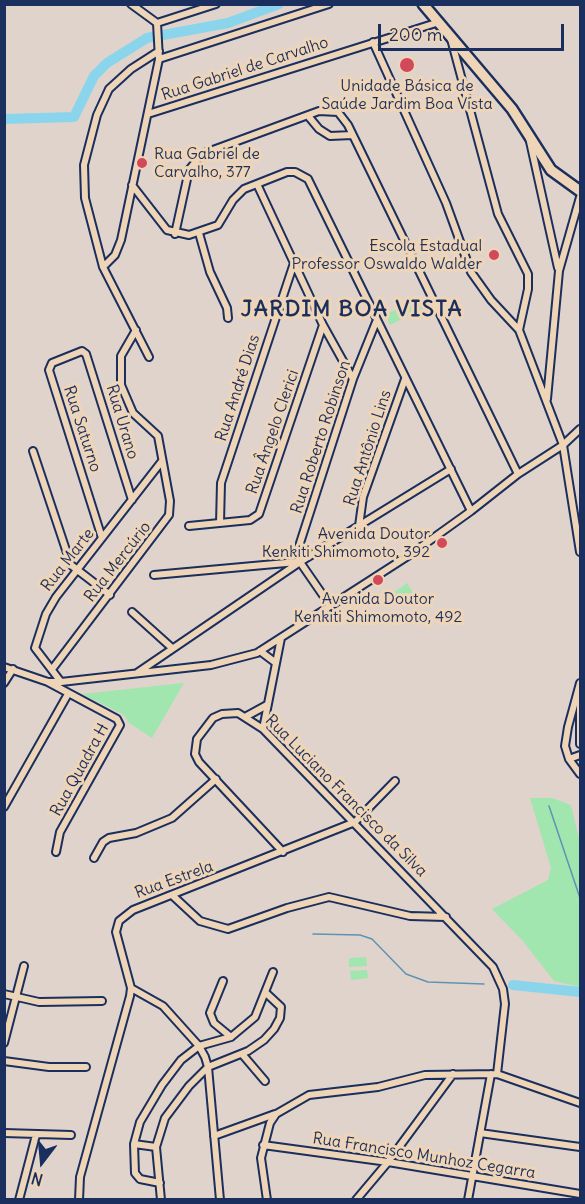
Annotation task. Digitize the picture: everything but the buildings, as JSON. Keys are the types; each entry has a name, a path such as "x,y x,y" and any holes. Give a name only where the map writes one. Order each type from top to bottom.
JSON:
{"main road":[{"path":"423,4 436,22 466,54 528,134 551,170 580,191"}],"street":[{"path":"131,4 158,26 159,59 148,114"},
{"path":"158,26 216,4"},
{"path":"159,59 329,4"},
{"name":"Rua Gabriel de Carvalho","path":"103,267 117,250 148,114 436,22"},
{"path":"451,39 498,214 528,274 528,289 519,330"},
{"path":"373,42 446,203 471,272 491,300 519,330 563,445 580,552"},
{"path":"149,357 103,267 85,198 84,165 97,115 109,89 131,69 159,51"},
{"path":"461,72 466,54"},
{"path":"176,234 189,170 196,158 245,136 328,110 338,112 352,135 518,474"},
{"path":"309,117 319,129 330,136 352,135"},
{"path":"528,134 559,271"},
{"path":"537,176 542,171 551,170"},
{"path":"132,185 163,226 176,234 199,233 218,225 238,193 257,184 287,172 295,172 308,179 471,512"},
{"path":"257,184 323,325 353,378"},
{"path":"546,402 559,271 580,197"},
{"path":"199,233 210,272 227,308 228,318"},
{"path":"553,237 568,236"},
{"name":"Rua André Dias","path":"220,523 221,483 294,263"},
{"name":"Rua Roberto Robinson","path":"300,562 300,543 353,378 376,322"},
{"name":"Rua Ângelo Clerici","path":"189,526 250,520 259,514 323,325"},
{"name":"Rua Mercúrio","path":"53,668 169,515 170,501 156,432 128,405 121,385 121,356 136,330"},
{"name":"Rua Saturno","path":"85,352 82,351 52,363 49,370 102,538"},
{"name":"Rua Urano","path":"85,352 132,500"},
{"name":"Rua Antônio Lins","path":"359,526 363,497 405,379"},
{"path":"48,682 219,664 260,651 329,604 395,565 471,512 518,474 563,445 580,429"},
{"path":"33,452 71,565 110,595"},
{"name":"Rua Marte","path":"61,682 53,668 36,650 50,606 162,461"},
{"path":"135,674 300,562 451,469"},
{"path":"154,575 300,562"},
{"path":"300,562 329,604"},
{"path":"132,612 172,648"},
{"path":"263,729 281,638"},
{"path":"260,651 276,663"},
{"path":"4,667 48,682 68,694 4,807"},
{"path":"4,682 13,669"},
{"path":"580,683 566,737 569,759 580,774"},
{"path":"580,692 580,744"},
{"name":"Rua Quadra H","path":"56,852 60,832 120,725 117,719 68,694"},
{"path":"245,717 267,705"},
{"name":"Rua Luciano Francisco da Silva","path":"284,852 195,754 197,739 205,726 222,714 230,712 245,717 263,729 493,967 503,989 505,1004 494,1074 468,1200"},
{"path":"569,759 580,755"},
{"path":"94,858 103,842 110,838 136,833 172,818 216,779"},
{"name":"Rua Estrela","path":"79,1200 80,1177 105,1095 131,988 116,926 124,915 355,822 395,781"},
{"path":"172,895 200,921 228,929 287,908 329,897 410,916 446,917"},
{"path":"4,1043 24,966"},
{"path":"160,1183 140,1179 135,1173 134,1144 140,1122 162,1084 181,1060 199,1046 231,1037 255,1017 273,972"},
{"path":"223,981 210,1013 214,1023 231,1037"},
{"path":"131,988 163,1006 199,1046 208,1067 220,1200"},
{"path":"161,1200 156,1148 165,1119 189,1086 208,1067 242,1054 264,1040 280,1018 281,1007 266,993"},
{"path":"4,994 39,1002 102,1001"},
{"path":"242,1054 265,1081"},
{"path":"4,1061 49,1067 86,1067"},
{"path":"214,1136 276,1113 321,1092 378,1087 425,1074 494,1074 580,1103"},
{"path":"356,1200 388,1162 453,1074"},
{"path":"267,1200 261,1158 276,1113"},
{"path":"4,1133 71,1135"},
{"path":"480,1133 580,1147"},
{"path":"19,1200 36,1135"},
{"path":"134,1144 156,1148"},
{"name":"Rua Francisco Munhoz Cegarra","path":"264,1145 388,1162 580,1194"}],"green space":[{"path":"420,297 426,307 390,325 385,315"},
{"path":"407,583 413,593 400,602 393,593"},
{"path":"184,683 152,738 129,723 124,715 82,694"},
{"path":"530,798 552,798 571,805 580,843 580,987 554,981 522,940 492,909 548,880 551,868"},
{"path":"366,957 367,966 349,967 349,958"},
{"path":"367,970 368,978 351,980 350,971"}],"waterway":[{"path":"4,119 74,117 94,76 107,63 147,38 228,23 279,4"},
{"path":"549,806 580,898"},
{"path":"313,934 360,935 372,939 406,974 428,982 484,984"},
{"path":"513,985 580,992"}],"place":[{"name":"Unidade Básica de Saúde Jardim Boa Vista","path":"407,65"},
{"name":"Rua Gabriel de Carvalho, 377","path":"142,163"},
{"name":"Escola Estadual Professor Oswaldo Walder","path":"494,255"},
{"name":"Avenida Doutor Kenkiti Shimomoto, 392","path":"442,543"},
{"name":"Avenida Doutor Kenkiti Shimomoto, 492","path":"378,580"}],"district":[{"name":"JARDIM BOA VISTA","path":"352,310"}]}
